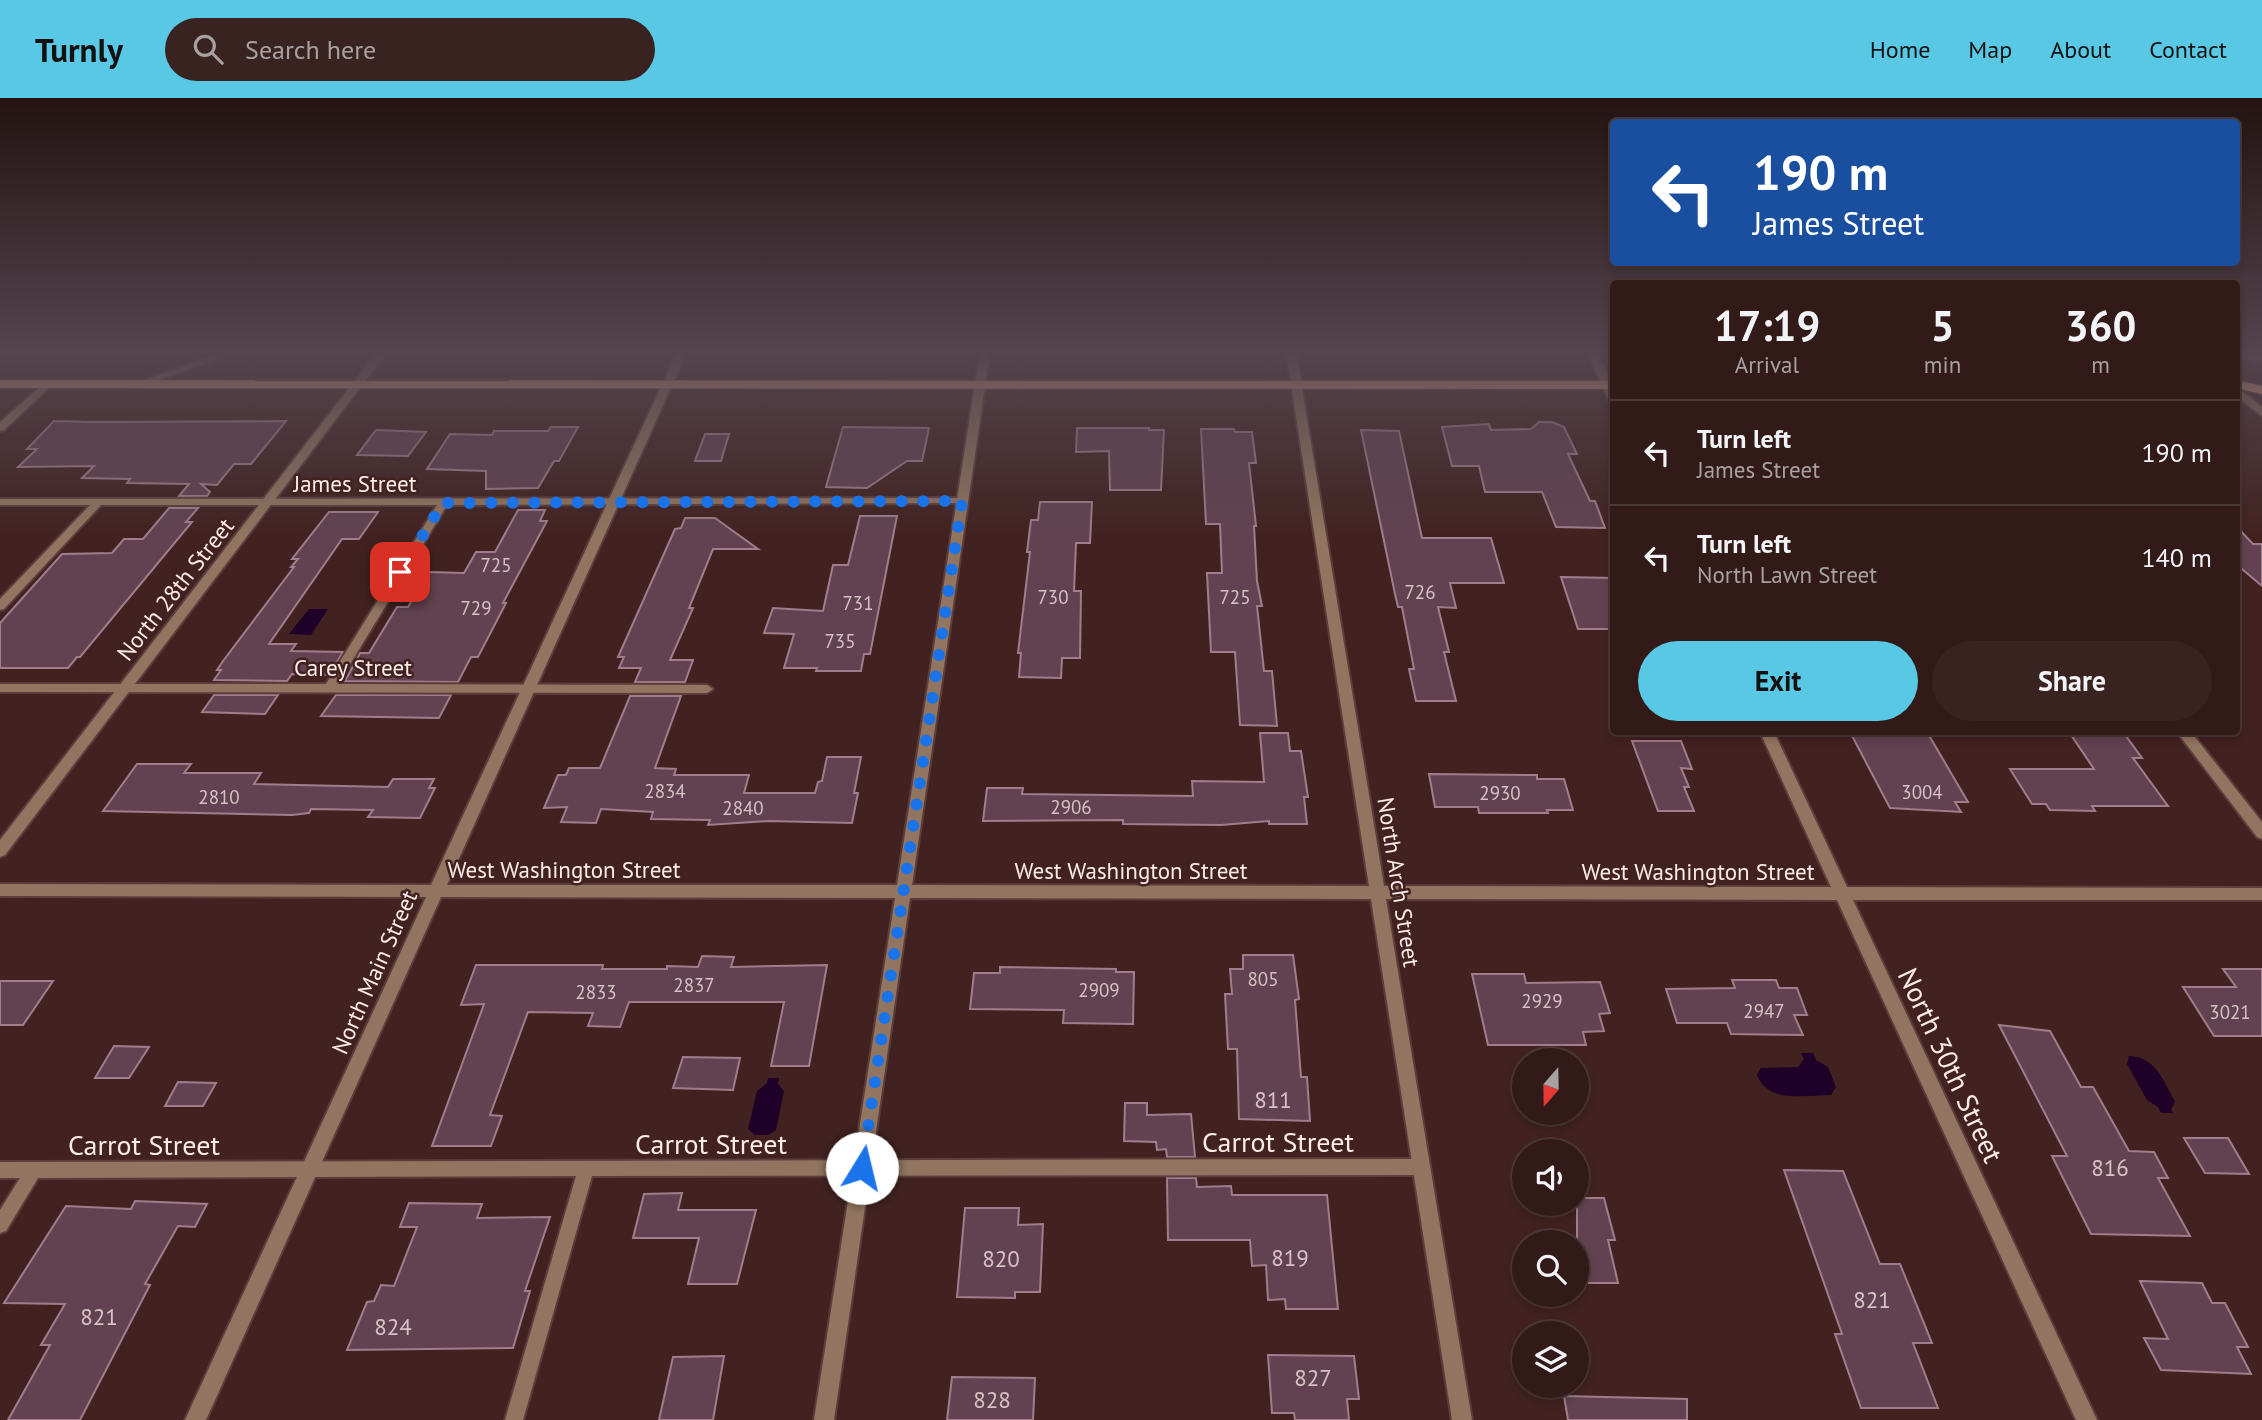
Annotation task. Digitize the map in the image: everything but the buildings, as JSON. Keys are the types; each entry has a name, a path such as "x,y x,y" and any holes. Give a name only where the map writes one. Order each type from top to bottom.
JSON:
{"street":[{"path":"0,428 15,414"},
{"name":"North 28th Street","path":"0,852 335,414"},
{"name":"North Main Street","path":"195,1420 653,414"},
{"path":"824,1420 976,414"},
{"name":"North Arch Street","path":"1301,414 1462,1420"},
{"name":"North 30th Street","path":"1768,735 2087,1420"},
{"path":"2186,735 2262,833"},
{"name":"West Washington Street","path":"0,890 2262,894"}],"lane":[{"name":"James Street","path":"0,502 962,501"},
{"path":"0,606 98,502"},
{"path":"330,688 443,503"},
{"name":"Carey Street","path":"0,688 706,689"},
{"name":"Carrot Street","path":"0,1170 1421,1167"},
{"path":"514,1420 586,1169"},
{"path":"0,1226 34,1170"}],"shaded area":[{"path":"309,609 328,609 311,635 289,634"},
{"path":"1801,1053 1813,1053 1816,1060 1828,1067 1836,1087 1831,1095 1788,1096 1778,1094 1762,1084 1757,1075 1761,1068 1798,1067 1804,1059"},
{"path":"2129,1056 2146,1061 2158,1071 2175,1102 2171,1109 2173,1113 2161,1113 2158,1107 2147,1100 2127,1064"},
{"path":"768,1078 779,1078 778,1084 784,1091 776,1130 768,1135 755,1135 748,1129 757,1091 767,1083"}],"route":[{"path":"400,572 443,503 962,501 862,1168"}]}
